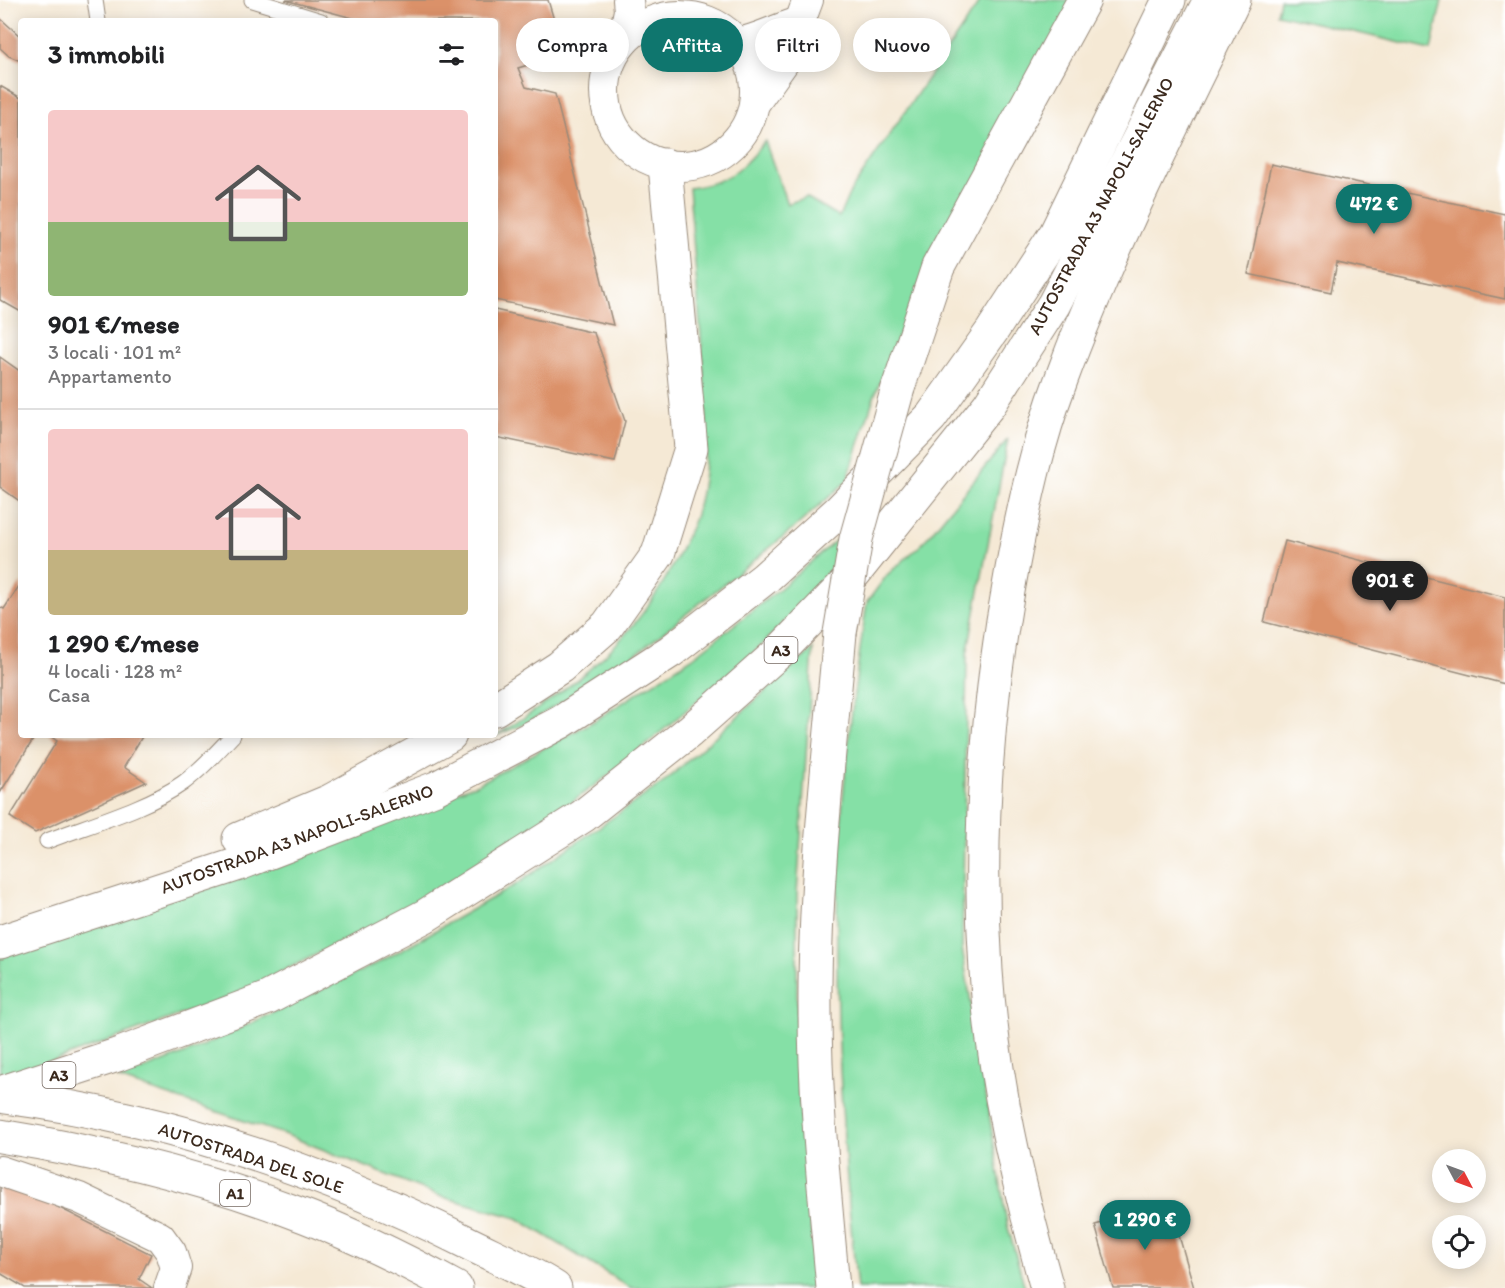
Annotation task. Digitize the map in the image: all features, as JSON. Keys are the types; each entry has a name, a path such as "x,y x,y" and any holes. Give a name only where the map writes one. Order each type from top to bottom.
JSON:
{"highway":[{"path":"833,1288 824,1182 815,1010 823,829 840,633 856,539 898,388 938,267 1084,0"},
{"name":"AUTOSTRADA A3 NAPOLI-SALERNO","path":"0,942 239,864 436,788 581,709 671,651 765,578 839,511 931,417 992,332 1056,232 1169,0"},
{"name":"AUTOSTRADA A3 NAPOLI-SALERNO","path":"0,1095 117,1055 268,998 425,916 583,816 690,731 778,653 848,581 989,405 1053,304 1210,0"},
{"path":"1047,1288 1021,1192 1002,1090 986,972 984,844 987,745 999,638 1027,492 1060,381 1127,220 1234,0"},
{"path":"498,707 560,668 607,626 658,554 662,543 691,448 665,165"},
{"path":"0,919 281,823 384,773 445,738"},
{"name":"AUTOSTRADA DEL SOLE","path":"0,1095 53,1103 146,1124 234,1148 315,1174 422,1220 555,1288"},
{"name":"AUTOSTRADA DEL SOLE","path":"0,1136 52,1145 170,1173 291,1211 403,1260 456,1288"}],"street":[{"path":"627,18 628,0"},
{"path":"629,36 640,26 680,8 703,18"},
{"path":"608,72 604,91 609,117 621,138 641,156 665,165 695,165 720,156 748,126 756,100 786,59 804,11"},
{"path":"743,41 759,39 804,11"},
{"path":"743,49 755,74 756,100"},
{"path":"0,1171 79,1198 160,1237 171,1252 176,1268 169,1288"}],"lane":[{"path":"95,0 98,18"},
{"path":"252,0 311,18"},
{"path":"47,841 154,799 181,785 202,769 230,738"}],"green space":[{"path":"981,0 1074,0 917,290 874,397 847,481 792,530 617,669 527,723 498,735 580,677 628,631 649,605 667,576 695,519 705,468 707,425 689,188 714,182 733,174 765,141 787,204 806,197 839,217 849,194 932,72 951,72 951,44"},
{"path":"1280,0 1442,0 1431,50 1277,14"},
{"path":"1008,439 967,654 962,948 1007,1224 1025,1288 857,1288 842,1104 837,920 846,760 867,602 887,575 922,544"},
{"path":"841,536 837,567 763,644 625,763 520,840 396,915 232,996 28,1070 0,1077 0,955 478,784 594,721 692,658 777,591"},
{"path":"813,649 797,894 797,1070 816,1288 631,1288 517,1218 440,1196 289,1136 119,1079 194,1050 378,963 515,885 664,782"}],"building":[{"path":"285,0 548,0 553,18 516,18 516,72 520,72 526,87 555,94 613,325 498,301 498,18 353,18"},
{"path":"0,18 18,34 18,60 0,48"},
{"path":"0,86 18,96 18,310 0,300"},
{"path":"1271,164 1505,214 1505,299 1337,263 1331,292 1248,274"},
{"path":"498,311 594,333 625,421 615,462 498,438"},
{"path":"0,357 18,370 18,500 0,487"},
{"path":"1285,541 1505,597 1505,684 1264,622"},
{"path":"18,588 18,738 34,738 0,793 0,607 4,609"},
{"path":"53,738 141,738 124,767 146,782 35,833 10,817 57,741"},
{"path":"0,1180 151,1254 139,1279 152,1288 25,1288 0,1273"},
{"path":"1170,1204 1194,1288 1113,1288 1095,1225"}]}
